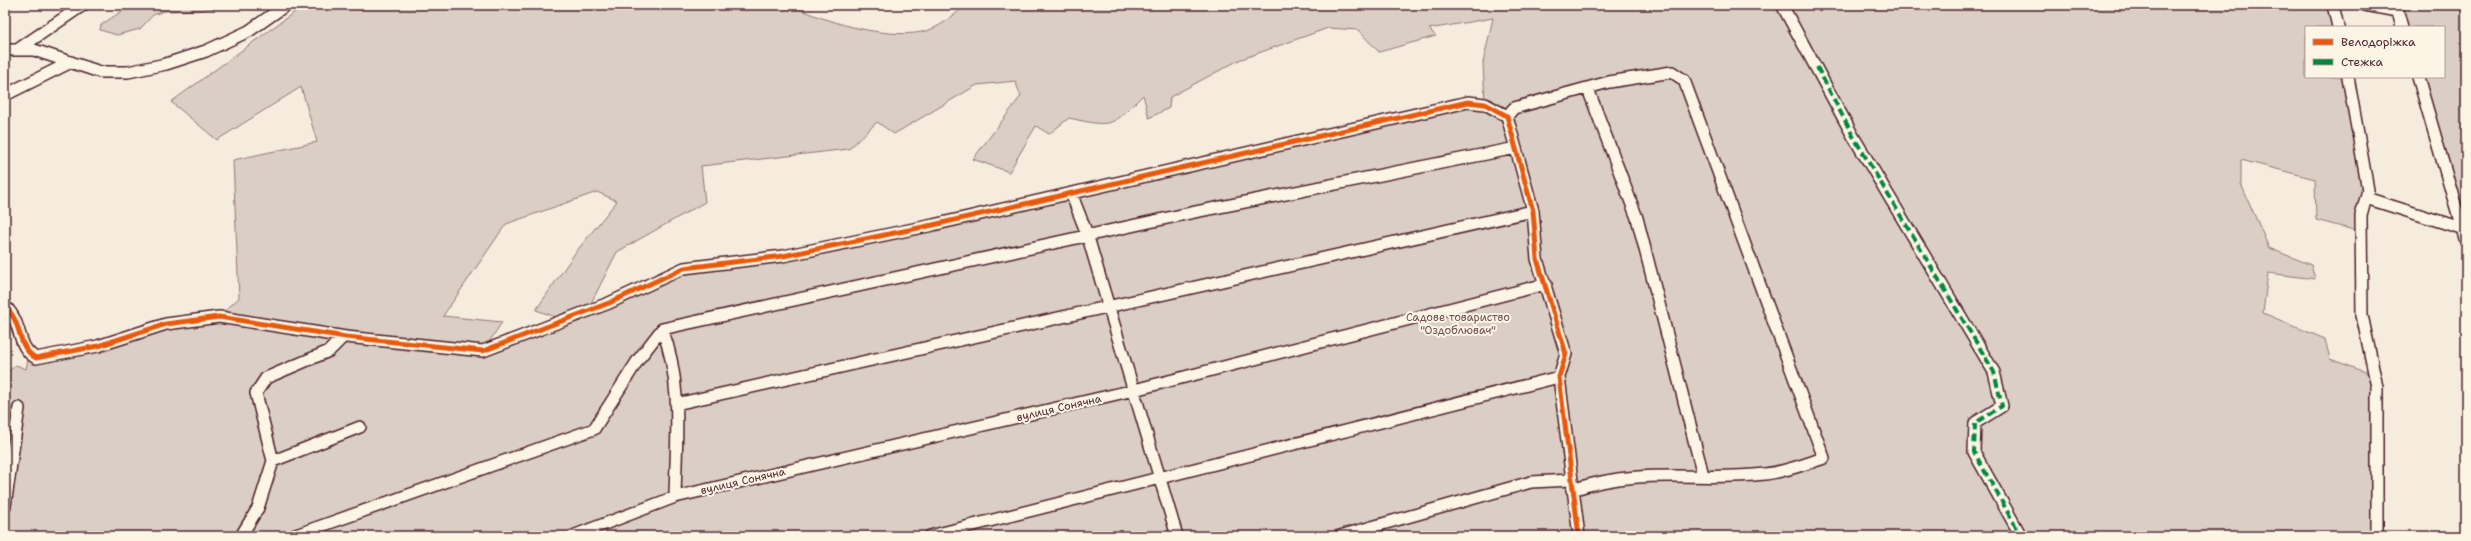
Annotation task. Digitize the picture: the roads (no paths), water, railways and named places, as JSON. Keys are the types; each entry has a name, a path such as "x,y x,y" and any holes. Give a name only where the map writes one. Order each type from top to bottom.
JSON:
{"street":[{"path":"17,50 83,5"},
{"path":"5,50 34,50 100,72 128,72 166,64 206,51 249,31 286,5"},
{"path":"1782,5 1853,136 1994,372 2002,406 1975,423 1974,452 2021,536"},
{"path":"2333,5 2338,26"},
{"path":"2365,5 2397,8 2402,26"},
{"path":"5,95 71,62"},
{"path":"1340,536 1531,482 1571,485 1586,484 1636,475 1760,475 1824,458 1684,80 1672,72 1609,82 1588,90 1544,98 1514,108 1507,116"},
{"path":"2348,78 2368,190 2361,216 2362,315 2377,388 2377,536"},
{"path":"2418,78 2458,206 2461,228 2466,242"},
{"path":"1588,90 1636,218 1703,475"},
{"path":"5,306 14,315 22,348 29,355 36,358 98,346 166,324 218,317 343,337 483,351 609,303 684,268 783,256 1071,193 1468,102 1485,104 1507,116 1533,211 1537,259 1546,284 1566,354 1559,377 1571,485 1579,536"},
{"path":"293,536 594,429 638,360 662,329 1087,234 1343,180 1516,148"},
{"path":"1071,193 1087,234 1177,536"},
{"path":"2366,198 2461,228"},
{"path":"676,404 1533,211"},
{"name":"вулиця Сонячна","path":"574,536 675,497 1134,390 1546,284"},
{"path":"662,329 668,339 676,404 675,497"},
{"path":"240,536 258,508 273,461 256,393 266,378 329,351 343,337"},
{"path":"930,536 1559,377"},
{"path":"5,506 19,408"},
{"path":"273,461 360,427"}],"park label":[{"name":"Садове товариство \"Оздоблювач\"","path":"1458,323"}]}
